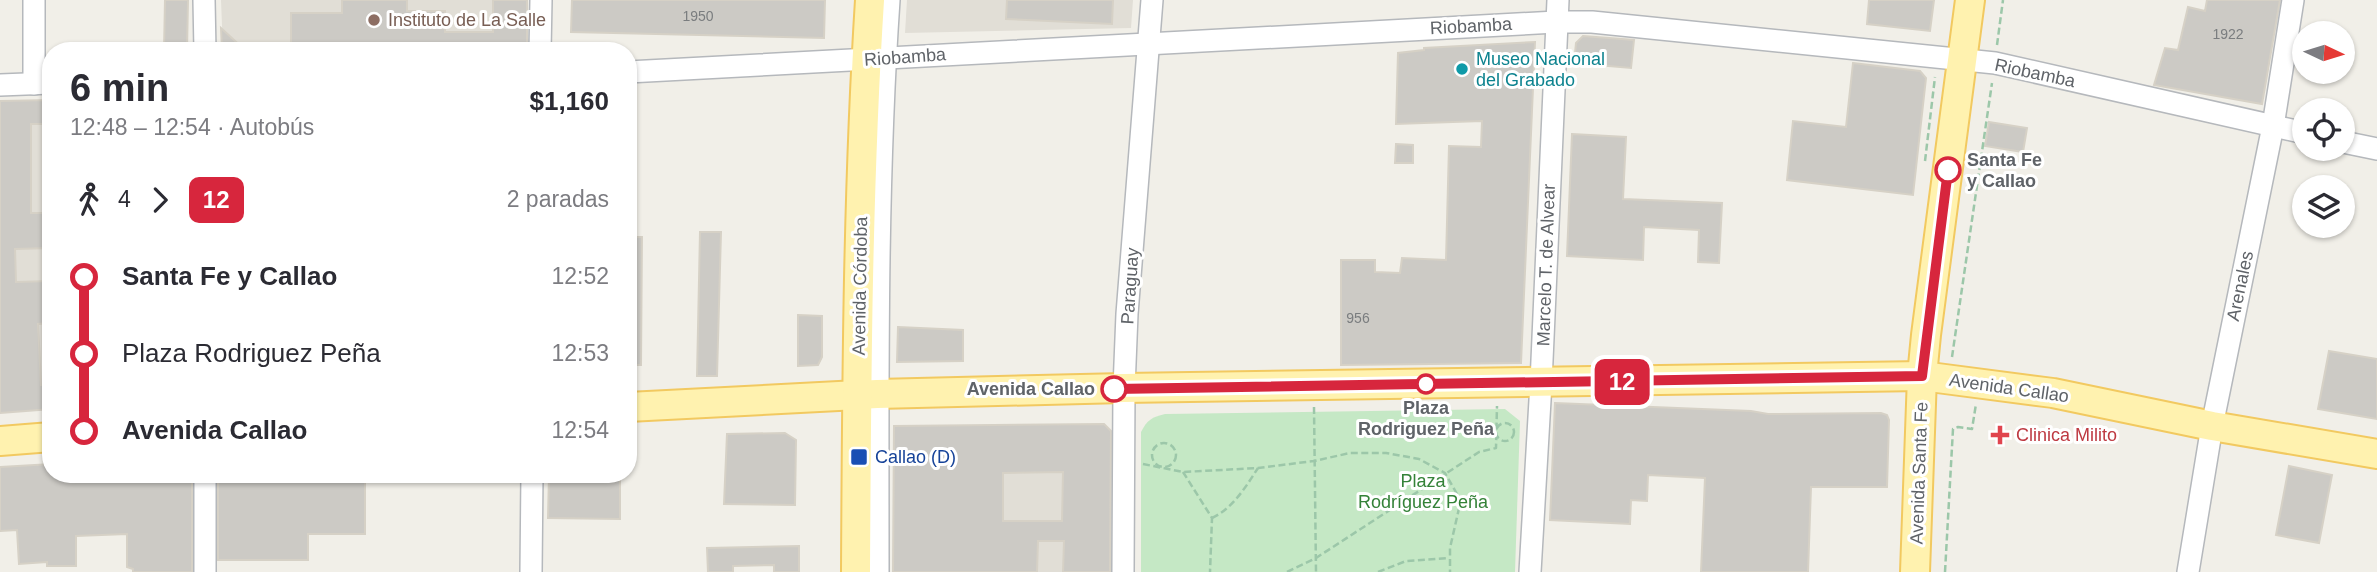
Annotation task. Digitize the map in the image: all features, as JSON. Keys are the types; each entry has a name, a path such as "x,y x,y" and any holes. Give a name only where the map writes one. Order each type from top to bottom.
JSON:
{"main road":[{"name":"Avenida Córdoba","path":"856,572 867,395 876,60 870,0"},
{"name":"Avenida Santa Fe","path":"1915,572 1922,376 1970,0"},
{"name":"Avenida Callao","path":"637,407 867,395 1124,388 1922,376 2053,393 2211,426 2377,454"},
{"path":"0,441 42,438"}],"street":[{"path":"0,85 42,83 34,0"},
{"path":"204,0 205,42"},
{"path":"540,42 541,0"},
{"name":"Avenida Córdoba","path":"876,60 889,0"},
{"name":"Paraguay","path":"1123,572 1127,314 1152,0"},
{"name":"Marcelo T. de Alvear","path":"1530,572 1558,0"},
{"name":"Arenales","path":"2188,572 2211,426 2273,126 2293,0"},
{"name":"Riobamba","path":"637,72 1556,22 1618,24 1995,63 2292,130"},
{"path":"2355,144 2377,149"},
{"name":"Avenida Córdoba","path":"867,395 878,572"},
{"path":"205,483 205,572"},
{"path":"531,572 532,483"}],"path":[{"path":"1951,366 1953,336 2003,0"},
{"path":"1287,572 1316,558 1479,452 1496,448 1498,383"},
{"path":"1945,572 1953,429 1972,429 1979,383"},
{"path":"1314,385 1316,572"},
{"path":"1507,424 1513,429 1514,435 1505,441 1500,439 1496,431 1507,424"},
{"path":"1166,443 1173,446 1177,457 1172,464 1161,468 1153,459 1153,451 1158,445 1166,443"},
{"path":"1124,460 1183,472 1258,468 1314,461 1350,453 1385,453 1419,459 1445,473 1454,486 1460,504 1449,558 1450,572"},
{"path":"1212,518 1233,502 1258,468"},
{"path":"1183,472 1212,518 1210,572"},
{"path":"1378,572 1406,561 1449,558"}],"shaded area":[{"name":"Instituto de La Salle","path":"221,0 527,0 527,42 223,42"},
{"path":"907,0 1133,0 1131,28 905,33"},
{"path":"42,100 42,410 0,413 0,101"},
{"path":"1104,424 1115,436 1116,572 1037,572 1038,547 991,521 967,427"}],"green space":[{"name":"Plaza Rodríguez Peña","path":"1505,409 1520,421 1515,572 1141,572 1141,432 1153,418 1165,414"}],"building":[{"path":"165,0 188,0 187,42 164,42"},
{"path":"342,0 407,0 407,11 445,11 445,32 493,32 493,0 527,0 527,42 291,42 291,13 342,13"},
{"path":"572,0 825,0 824,38 571,32"},
{"path":"1007,0 1113,0 1112,24 1006,19"},
{"path":"1869,0 1934,0 1930,31 1867,24"},
{"path":"2207,0 2280,0 2262,104 2154,85 2165,48 2178,50 2188,7 2205,11"},
{"path":"221,28 236,42 222,42"},
{"path":"1583,36 1634,40 1631,68 1574,63 1576,43"},
{"path":"1535,42 1521,363 1341,365 1341,260 1375,260 1375,272 1400,273 1402,258 1446,260 1449,146 1481,147 1482,121 1396,124 1398,53 1424,48"},
{"path":"1853,63 1920,71 1926,78 1913,195 1787,180 1793,121 1846,127"},
{"path":"42,100 42,124 31,124 31,213 42,213 42,248 15,249 16,282 42,281 42,324 38,324 42,410 0,413 0,101"},
{"path":"1989,122 2027,128 2023,152 1985,146"},
{"path":"1572,134 1626,137 1623,199 1722,203 1719,263 1698,262 1699,230 1644,227 1643,260 1567,256"},
{"path":"1396,144 1413,145 1413,163 1395,163"},
{"path":"700,232 721,232 717,376 697,376"},
{"path":"637,237 642,237 641,365 637,365"},
{"path":"798,315 822,316 822,357 818,365 798,366"},
{"path":"898,327 963,330 963,361 897,362"},
{"path":"2329,351 2377,359 2377,419 2318,409"},
{"path":"1555,403 1751,411 1768,414 1881,413 1887,415 1889,420 1887,487 1811,487 1808,572 1701,572 1705,478 1648,475 1647,501 1631,500 1630,524 1550,520"},
{"path":"1104,424 1111,431 1110,572 1063,572 1064,541 1038,541 1037,572 893,572 894,426","holes":["1063,472 1062,521 1003,521 1003,473"]},
{"path":"785,433 796,440 795,505 724,504 727,434"},
{"path":"42,465 42,483 192,483 192,572 133,572 133,569 127,567 127,534 76,536 76,566 47,566 47,562 19,564 17,530 0,531 0,467"},
{"path":"2289,466 2332,475 2319,543 2276,535"},
{"path":"218,483 365,483 365,534 308,534 308,560 218,560"},
{"path":"549,483 620,483 620,519 548,518"},
{"path":"799,546 799,572 774,572 774,565 733,566 733,572 708,572 707,548"}],"bus line":[{"name":"12","path":"1114,389 1922,376 1948,170"}],"place":[{"name":"Instituto de La Salle","path":"374,20"},
{"name":"Museo Nacional del Grabado","path":"1462,69"},
{"name":"Santa Fe y Callao","path":"1948,170"},
{"name":"Plaza Rodriguez Peña","path":"1426,384"},
{"name":"Avenida Callao","path":"1114,389"},
{"name":"Clinica Milito","path":"2000,435"},
{"name":"Callao (D)","path":"859,457"}]}
